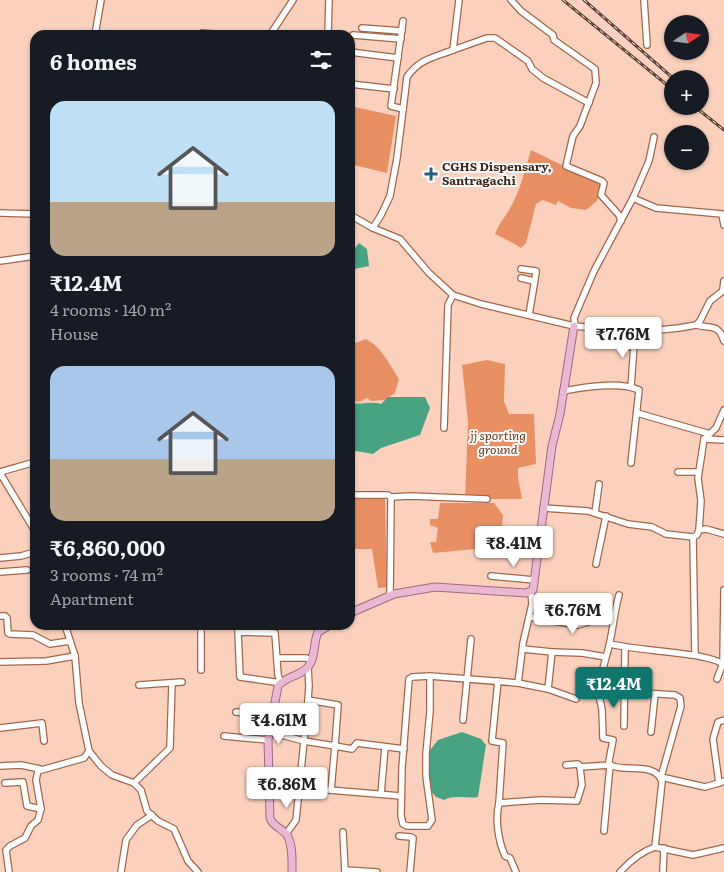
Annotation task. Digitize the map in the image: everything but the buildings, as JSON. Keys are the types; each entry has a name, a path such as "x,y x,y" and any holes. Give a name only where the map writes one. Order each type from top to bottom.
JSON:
{"main road":[{"path":"355,611 390,596 435,587 531,592 552,446 560,414 575,326"},
{"path":"292,872 289,843 286,834 271,822 269,736 277,690 281,683 308,667 318,632 321,630"}],"street":[{"path":"96,30 101,0"},
{"path":"273,30 293,0"},
{"path":"328,30 329,0"},
{"path":"453,50 459,0"},
{"path":"511,0 521,11 553,35 554,40 595,69 596,83 590,103 580,126 573,136 566,166 602,181 604,183 601,195 619,215 621,221"},
{"path":"644,0 648,46"},
{"path":"403,20 392,106 403,109"},
{"path":"362,28 402,31"},
{"path":"355,36 401,38"},
{"path":"373,228 390,196 397,158 407,77 414,67 427,59 488,38 495,38 528,61 532,69 543,78 590,103"},
{"path":"355,53 398,58"},
{"path":"355,85 394,89"},
{"path":"575,326 574,318 594,272 633,198 649,161 654,137"},
{"path":"633,198 656,208 722,214 724,225"},
{"path":"0,213 30,214"},
{"path":"355,218 373,228 400,239 429,273 453,295 481,304 575,326 635,331 696,325 718,329 724,341"},
{"path":"0,261 30,257"},
{"path":"521,268 536,271 529,315"},
{"path":"521,278 534,281"},
{"path":"696,325 710,301 723,290 724,281"},
{"path":"444,428 448,304 453,295"},
{"path":"631,388 635,331"},
{"path":"563,391 622,386 640,390 631,463"},
{"path":"544,508 588,511 628,524 652,527 666,534 693,537 697,535 701,501 698,472 704,439 716,428 724,410"},
{"path":"637,413 710,434"},
{"path":"704,439 724,440"},
{"path":"30,464 0,473 30,523"},
{"path":"678,472 698,472"},
{"path":"595,513 599,484"},
{"path":"355,495 487,499"},
{"path":"390,596 391,497"},
{"path":"596,564 606,516"},
{"path":"699,530 706,529 724,534"},
{"path":"693,537 695,655"},
{"path":"0,558 30,553"},
{"path":"0,572 27,570"},
{"path":"491,576 534,580"},
{"path":"717,679 723,664 724,590"},
{"path":"518,682 532,604 531,592"},
{"path":"604,830 609,761 613,740 603,738 599,690 606,657 611,644 614,614 619,595"},
{"path":"529,617 578,625 614,614"},
{"path":"0,616 7,618 8,632 10,634 33,635 50,644 70,640"},
{"path":"67,630 75,656 79,703 88,751 112,775 134,783 141,790 147,811 174,829 188,861 198,872"},
{"path":"201,630 201,670"},
{"path":"238,632 275,633 277,658 281,683 240,677 238,632"},
{"path":"463,720 471,639"},
{"path":"611,644 625,648 695,655 717,660 723,664"},
{"path":"624,726 625,648"},
{"path":"523,649 582,653 606,657"},
{"path":"548,689 552,652"},
{"path":"0,662 46,661 75,656"},
{"path":"277,658 306,658 311,660"},
{"path":"286,834 296,820 308,700 308,667"},
{"path":"430,676 426,776 432,820 428,826 407,826 403,824 401,816 401,796 409,680 412,677 430,676 518,682 548,689 576,699"},
{"path":"498,681 492,741 503,744 497,811 501,847 506,856 510,858 516,872"},
{"path":"139,685 182,682"},
{"path":"134,783 170,748 172,683"},
{"path":"599,690 676,695 680,698 681,706 661,777 655,847"},
{"path":"651,732 656,694"},
{"path":"308,700 338,706 331,790"},
{"path":"236,712 272,715"},
{"path":"566,766 578,764 580,767 610,765 616,768 653,770 661,777 705,787 721,782 714,739 718,722 724,720"},
{"path":"0,728 42,723 44,741"},
{"path":"224,736 269,736 352,749 357,743 404,749"},
{"path":"381,794 385,747"},
{"path":"0,766 21,765 40,769 84,758 88,751"},
{"path":"499,803 541,800 577,801 582,785 580,767"},
{"path":"9,872 3,849 25,838 31,826 38,820 42,809 36,780 40,769"},
{"path":"5,783 23,782 26,806 42,809"},
{"path":"269,786 401,796"},
{"path":"121,872 126,840 138,825 152,815"},
{"path":"343,832 345,871 377,872"},
{"path":"399,836 413,838 410,872"},
{"path":"620,872 629,861 655,847 693,855 724,848"},
{"path":"663,872 664,848"}],"green space":[{"path":"355,107 396,116 387,173 355,165"},
{"path":"531,150 574,171 603,182 597,201 586,210 571,208 558,201 556,205 543,200 536,204 526,243 521,248 495,234 516,196"},
{"path":"366,339 372,342 381,351 399,379 395,393 385,400 371,401 367,398 359,402 355,401 355,343"},
{"name":"jj sporting ground","path":"487,360 505,364 504,401 509,414 534,414 536,464 518,468 522,499 465,499 468,422 462,365"},
{"path":"381,495 385,499 387,587 378,588 372,549 355,549 355,498"},
{"path":"440,503 494,503 503,515 501,539 486,548 433,553 430,542 436,542 438,528 430,525 430,519 438,519"}],"shaded area":[{"path":"359,243 367,249 369,266 355,269 355,248"},
{"path":"388,397 425,397 430,408 420,435 381,448 373,454 355,451 355,404 381,404"},
{"path":"462,732 481,739 486,745 478,797 452,797 444,800 436,797 430,790 427,754 438,740"}],"railway":[{"path":"563,0 664,82"},
{"path":"584,0 664,70"},
{"path":"705,115 724,130"}],"place":[{"name":"CGHS Dispensary, Santragachi","path":"431,174"}]}
